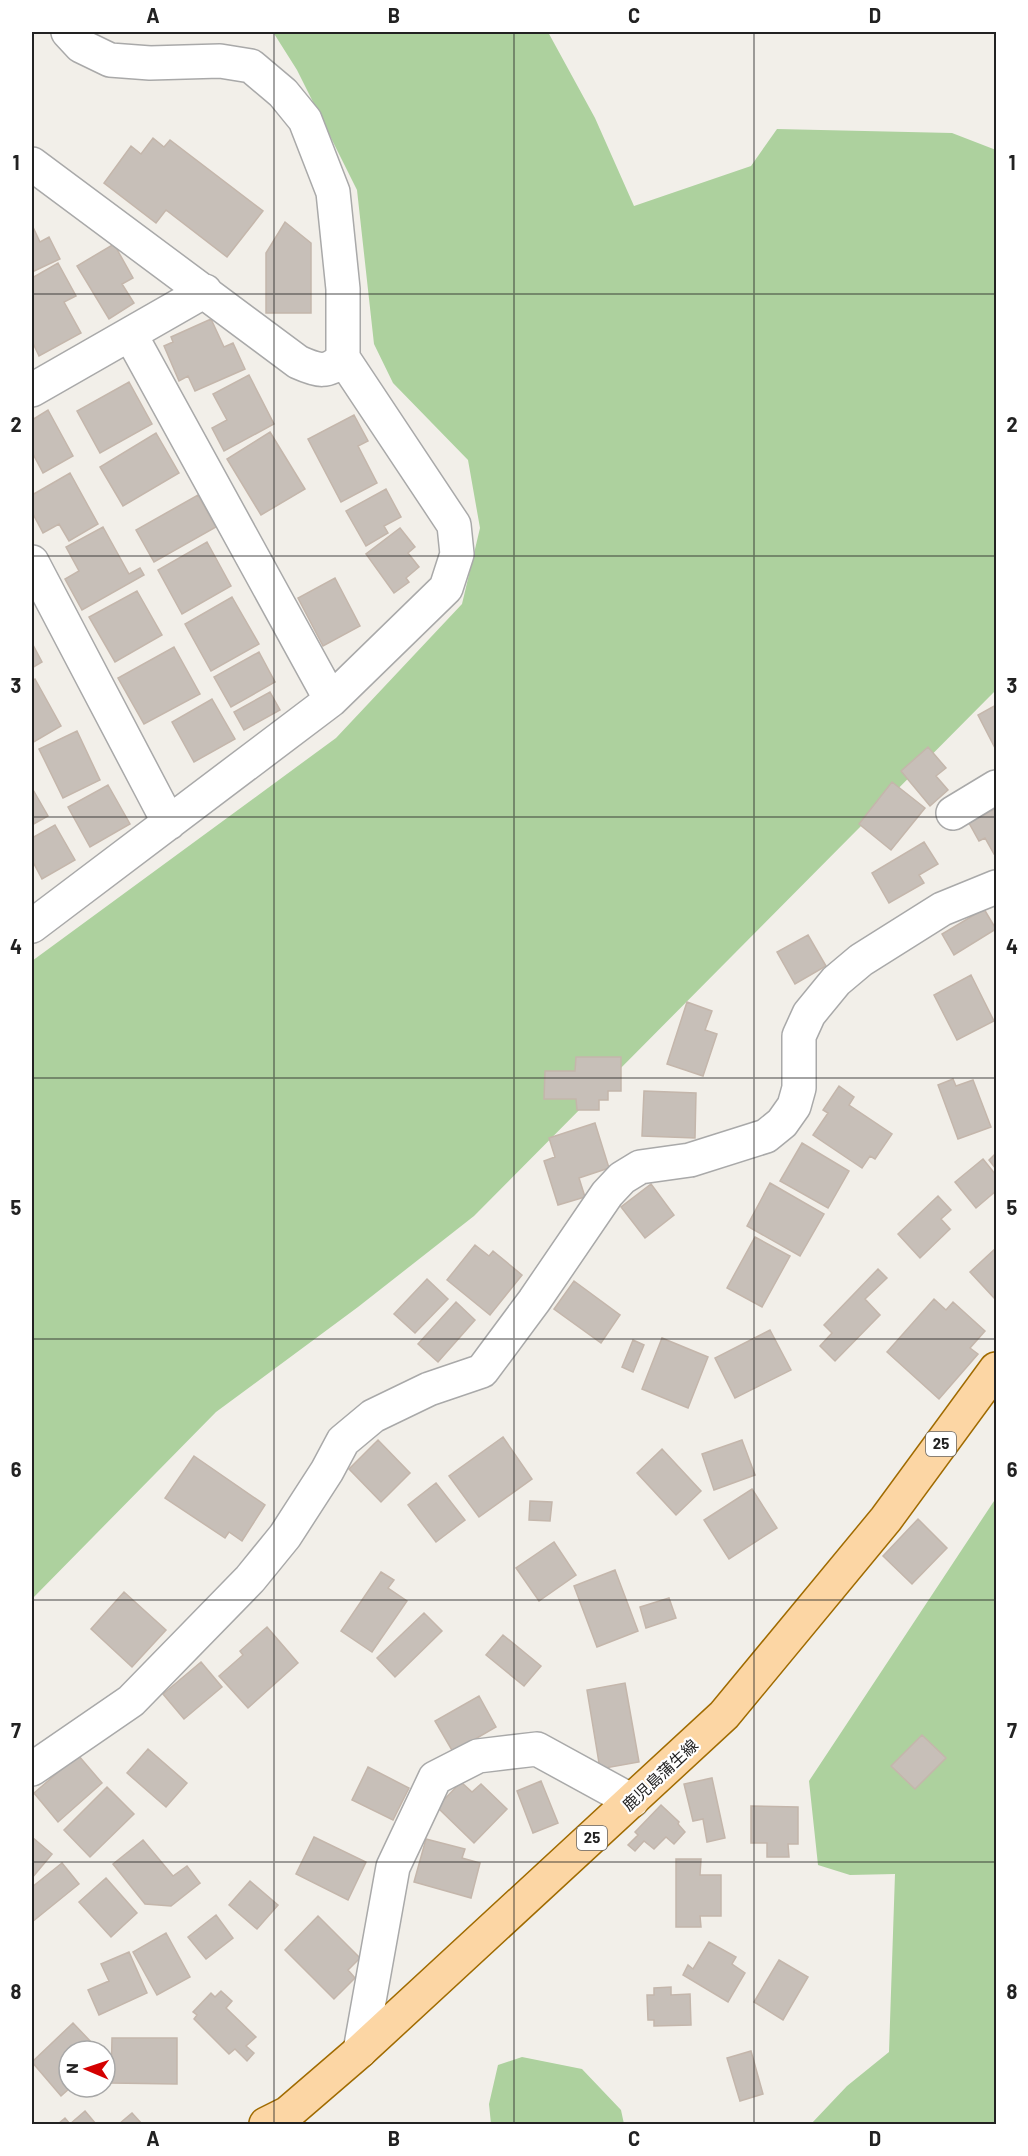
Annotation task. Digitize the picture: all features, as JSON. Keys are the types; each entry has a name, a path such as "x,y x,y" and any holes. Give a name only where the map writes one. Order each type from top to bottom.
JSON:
{"main road":[{"name":"鹿児島蒲生線","path":"266,2124 288,2113 360,2051 724,1715 886,1519 996,1369"}],"street":[{"path":"32,926 331,700 446,588 457,554 454,525 344,358 343,289 333,192 305,120 283,93 251,66 220,61 150,63 110,60 81,46 68,32"},
{"path":"32,164 298,362 316,370 334,368 344,358"},
{"path":"32,390 205,291"},
{"path":"130,334 331,700"},
{"path":"32,562 169,823"},
{"path":"953,813 996,787"},
{"path":"32,1769 131,1701 250,1579 285,1536 327,1471 343,1441 373,1416 429,1389 482,1371 534,1301 607,1194 622,1178 640,1167 690,1160 766,1136 782,1123 794,1106 799,1088 799,1036 809,1014 836,981 861,960 942,909 996,887"},
{"path":"360,2051 393,1867 435,1778 478,1756 537,1749 632,1801"}],"green space":[{"path":"273,32 548,32 595,118 634,206 751,166 777,129 952,133 996,150 996,690 474,1216 358,1307 216,1412 32,1599 32,961 336,738 462,604 480,528 468,460 393,383 374,344 357,190 297,70"},
{"path":"996,1498 996,2124 811,2124 847,2086 889,2052 895,1874 850,1875 818,1865 809,1781"},
{"path":"522,2057 582,2069 621,2110 624,2124 491,2124 489,2104 498,2065"}],"building":[{"path":"153,138 164,147 170,140 263,211 227,257 166,210 156,223 104,183 131,146 141,154"},
{"path":"285,222 311,243 311,313 266,313 266,253"},
{"path":"32,225 40,242 49,237 60,259 32,272"},
{"path":"114,244 133,278 122,284 134,303 109,319 77,266"},
{"path":"58,263 76,296 64,302 81,333 39,356 32,341 32,278"},
{"path":"211,319 224,347 233,343 245,369 195,391 188,376 179,381 164,346 173,342 171,337"},
{"path":"249,375 274,424 224,451 212,428 227,420 213,394"},
{"path":"129,382 152,424 100,453 77,411"},
{"path":"48,410 73,456 43,473 32,452 32,420"},
{"path":"354,415 368,441 358,446 377,483 341,502 308,439"},
{"path":"270,432 305,489 261,515 227,459"},
{"path":"156,433 179,473 123,506 100,467"},
{"path":"70,473 98,524 69,541 59,524 43,533 32,512 32,495"},
{"path":"386,489 401,517 384,526 388,533 366,546 346,511"},
{"path":"198,495 216,527 154,562 136,530"},
{"path":"103,527 129,574 140,568 144,575 82,610 65,579 79,571 66,547"},
{"path":"400,528 415,547 408,553 419,567 406,578 409,582 394,593 366,554"},
{"path":"207,542 231,586 182,614 158,570"},
{"path":"335,578 360,626 323,646 298,598"},
{"path":"137,591 162,635 115,662 89,617"},
{"path":"232,597 259,644 211,671 185,624"},
{"path":"32,643 42,662 32,668"},
{"path":"174,647 200,694 144,724 118,678"},
{"path":"259,652 275,682 231,707 214,677"},
{"path":"35,679 61,726 32,743 32,681"},
{"path":"270,692 280,710 244,730 234,712"},
{"path":"212,699 235,739 194,762 172,722"},
{"path":"996,705 996,750 978,715"},
{"path":"77,731 100,780 63,798 39,749"},
{"path":"928,747 946,768 936,776 948,790 930,806 901,771"},
{"path":"892,782 925,808 891,850 859,824"},
{"path":"108,785 130,824 90,847 68,807"},
{"path":"32,788 48,816 32,825"},
{"path":"996,808 996,853 994,854 985,838 979,841 969,823"},
{"path":"55,825 75,860 42,879 32,860 32,838"},
{"path":"924,842 938,864 919,875 924,883 889,903 872,873"},
{"path":"984,909 996,929 954,955 942,934"},
{"path":"808,935 826,966 795,984 777,952"},
{"path":"971,975 994,1021 957,1040 934,995"},
{"path":"687,1002 712,1011 705,1030 717,1034 703,1076 667,1064"},
{"path":"576,1057 621,1057 621,1091 608,1091 608,1100 599,1100 599,1110 577,1110 576,1099 544,1099 545,1071 575,1071"},
{"path":"953,1079 956,1086 973,1080 991,1127 958,1139 938,1085"},
{"path":"839,1086 854,1097 849,1105 892,1134 875,1159 870,1156 862,1168 813,1135 828,1113 823,1110"},
{"path":"644,1091 696,1093 695,1138 642,1136"},
{"path":"595,1123 609,1168 579,1178 585,1197 558,1205 544,1161 555,1157 549,1138"},
{"path":"802,1143 849,1171 828,1208 780,1181"},
{"path":"996,1153 996,1169 989,1160"},
{"path":"983,1159 996,1175 996,1191 976,1208 955,1182"},
{"path":"770,1183 824,1214 800,1256 747,1226"},
{"path":"651,1184 674,1215 645,1238 621,1207"},
{"path":"938,1196 951,1210 941,1219 950,1229 920,1258 898,1234"},
{"path":"755,1237 790,1256 762,1307 727,1288"},
{"path":"475,1245 489,1256 493,1251 522,1275 490,1315 447,1280"},
{"path":"996,1248 996,1300 970,1272"},
{"path":"878,1269 887,1278 865,1299 880,1315 835,1361 820,1346 832,1333 824,1325"},
{"path":"427,1279 448,1299 415,1333 394,1314"},
{"path":"574,1281 620,1315 601,1343 554,1309"},
{"path":"934,1299 946,1310 953,1302 985,1331 970,1348 978,1354 939,1399 887,1352"},
{"path":"456,1302 475,1320 438,1362 418,1344"},
{"path":"770,1330 791,1370 735,1398 715,1358"},
{"path":"662,1338 708,1357 688,1408 642,1389"},
{"path":"633,1340 644,1345 633,1372 622,1367"},
{"path":"503,1437 532,1479 479,1517 449,1476"},
{"path":"378,1440 410,1473 381,1502 349,1469"},
{"path":"742,1440 755,1475 714,1490 702,1454"},
{"path":"662,1449 701,1491 676,1515 637,1473"},
{"path":"194,1456 265,1505 242,1541 229,1532 225,1538 165,1498"},
{"path":"436,1483 465,1520 436,1542 408,1505"},
{"path":"752,1489 777,1528 729,1559 704,1520"},
{"path":"530,1501 552,1502 550,1521 529,1520"},
{"path":"918,1519 947,1548 912,1584 883,1556"},
{"path":"554,1542 576,1575 539,1601 516,1568"},
{"path":"615,1570 638,1631 597,1647 574,1586"},
{"path":"381,1572 394,1580 388,1588 407,1601 372,1652 341,1631"},
{"path":"124,1592 166,1630 132,1667 91,1629"},
{"path":"669,1598 676,1618 646,1628 640,1607"},
{"path":"424,1613 442,1631 395,1677 377,1658"},
{"path":"267,1627 298,1663 248,1708 219,1676 243,1655 240,1651"},
{"path":"503,1635 541,1666 524,1686 486,1655"},
{"path":"201,1662 222,1687 184,1719 163,1694"},
{"path":"625,1683 639,1762 600,1769 587,1690"},
{"path":"479,1696 496,1727 453,1752 435,1721"},
{"path":"922,1735 946,1758 915,1789 891,1766"},
{"path":"148,1749 187,1783 166,1807 127,1773"},
{"path":"78,1755 102,1783 58,1822 34,1793"},
{"path":"368,1767 409,1788 393,1820 352,1800"},
{"path":"712,1778 725,1838 707,1842 703,1819 693,1821 684,1784"},
{"path":"541,1781 558,1823 533,1833 517,1791"},
{"path":"461,1782 472,1792 481,1784 507,1809 474,1843 437,1807"},
{"path":"107,1787 134,1814 90,1857 64,1830"},
{"path":"661,1805 679,1822 678,1824 685,1832 674,1844 666,1837 654,1849 644,1841 635,1851 628,1845 638,1835 635,1832"},
{"path":"751,1806 798,1807 798,1844 788,1844 789,1857 767,1857 767,1843 751,1843"},
{"path":"32,1837 52,1854 32,1878"},
{"path":"314,1837 366,1862 348,1900 296,1874"},
{"path":"426,1839 465,1849 462,1858 480,1863 471,1898 414,1882"},
{"path":"143,1840 173,1876 187,1866 200,1883 171,1906 145,1904 113,1864"},
{"path":"676,1859 701,1859 700,1875 721,1875 721,1916 700,1916 701,1927 676,1927"},
{"path":"62,1863 79,1884 32,1922 32,1887"},
{"path":"106,1878 137,1913 111,1937 79,1902"},
{"path":"250,1881 278,1905 257,1929 229,1905"},
{"path":"216,1915 233,1938 206,1959 188,1937"},
{"path":"318,1916 360,1958 348,1970 355,1978 334,1999 285,1950"},
{"path":"166,1933 190,1977 157,1995 133,1952"},
{"path":"709,1942 736,1957 732,1964 745,1973 728,2002 683,1975 688,1965 693,1969"},
{"path":"129,1952 147,1993 99,2015 88,1990 109,1981 101,1964"},
{"path":"779,1960 808,1977 783,2020 754,2002"},
{"path":"671,1987 671,1995 690,1994 691,2025 654,2026 654,2020 648,2020 647,1995 654,1995 654,1988"},
{"path":"221,1991 232,2001 226,2008 256,2037 246,2046 254,2053 247,2061 235,2049 229,2054 194,2019 197,2015 193,2012 211,1993 215,1997"},
{"path":"73,2023 88,2039 57,2039 57,2091 32,2062"},
{"path":"177,2038 177,2084 117,2083 117,2039 112,2039"},
{"path":"751,2051 763,2094 740,2101 727,2058"},
{"path":"85,2111 96,2124 70,2124"},
{"path":"132,2113 142,2124 119,2124"},
{"path":"65,2118 70,2124 58,2124"}]}
